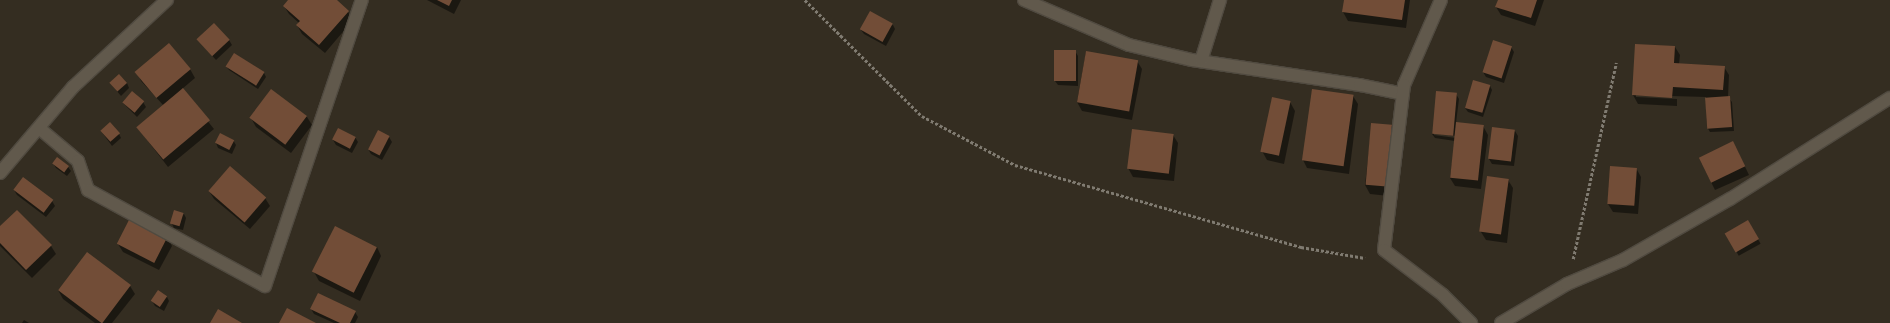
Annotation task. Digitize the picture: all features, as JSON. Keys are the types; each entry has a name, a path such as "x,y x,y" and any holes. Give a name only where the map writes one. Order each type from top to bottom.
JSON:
{"street":[{"path":"0,173 73,88 168,0"},
{"path":"39,128 78,161 88,190 265,286 362,0"},
{"path":"1024,0 1129,45 1201,61 1403,94"},
{"path":"1201,61 1220,0"},
{"path":"1441,0 1404,85 1384,250 1443,295 1471,323"},
{"path":"1501,323 1567,284 1623,260 1730,199 1890,98"}],"path":[{"path":"805,0 922,116 1015,164 1301,247 1370,259"},
{"path":"1567,284 1616,63"}],"building":[{"path":"288,0 337,0 349,11 319,45 296,25 300,21 283,6"},
{"path":"437,0 452,0 449,6"},
{"path":"1344,0 1405,0 1402,20 1342,12"},
{"path":"1498,0 1537,0 1531,18 1495,7"},
{"path":"870,11 893,24 883,42 860,29"},
{"path":"214,23 230,40 212,56 196,39"},
{"path":"1493,40 1512,46 1502,79 1482,72"},
{"path":"169,43 191,69 156,98 135,72"},
{"path":"1635,44 1675,46 1674,63 1725,66 1723,90 1673,87 1672,98 1632,95"},
{"path":"1054,50 1076,50 1076,81 1054,81"},
{"path":"1086,51 1138,60 1129,111 1077,102"},
{"path":"234,53 265,72 256,86 226,67"},
{"path":"119,74 127,83 117,92 109,83"},
{"path":"1473,80 1490,85 1482,113 1465,108"},
{"path":"183,88 210,120 163,159 136,127"},
{"path":"271,89 307,116 285,145 249,118"},
{"path":"1312,89 1354,95 1344,166 1302,160"},
{"path":"132,91 144,101 135,113 122,102"},
{"path":"1436,91 1457,93 1453,136 1432,134"},
{"path":"1730,96 1732,127 1707,129 1705,98"},
{"path":"1272,97 1291,101 1279,156 1260,152"},
{"path":"110,122 120,133 110,142 100,131"},
{"path":"1456,122 1484,125 1478,181 1450,178"},
{"path":"1371,123 1392,125 1387,187 1366,185"},
{"path":"1492,127 1515,130 1511,162 1488,159"},
{"path":"338,128 356,137 350,149 332,140"},
{"path":"1132,129 1174,134 1169,174 1127,169"},
{"path":"378,130 390,136 380,156 368,150"},
{"path":"220,133 234,140 229,150 215,143"},
{"path":"1733,141 1745,166 1711,183 1699,158"},
{"path":"57,157 69,166 64,172 52,163"},
{"path":"230,166 266,197 245,222 208,191"},
{"path":"1610,166 1637,168 1634,206 1607,204"},
{"path":"1487,176 1509,179 1501,235 1479,231"},
{"path":"23,177 53,200 44,213 13,190"},
{"path":"17,210 52,245 26,270 0,243 0,226"},
{"path":"174,210 184,213 179,226 170,223"},
{"path":"130,218 167,237 154,263 117,244"},
{"path":"1748,220 1759,239 1736,253 1725,234"},
{"path":"335,226 377,247 354,293 312,271"},
{"path":"87,252 131,285 102,323 58,290"},
{"path":"158,290 167,296 160,307 151,301"},
{"path":"318,293 356,311 350,323 340,323 310,309"},
{"path":"287,308 316,323 279,323"},
{"path":"218,309 242,323 210,323"}]}
